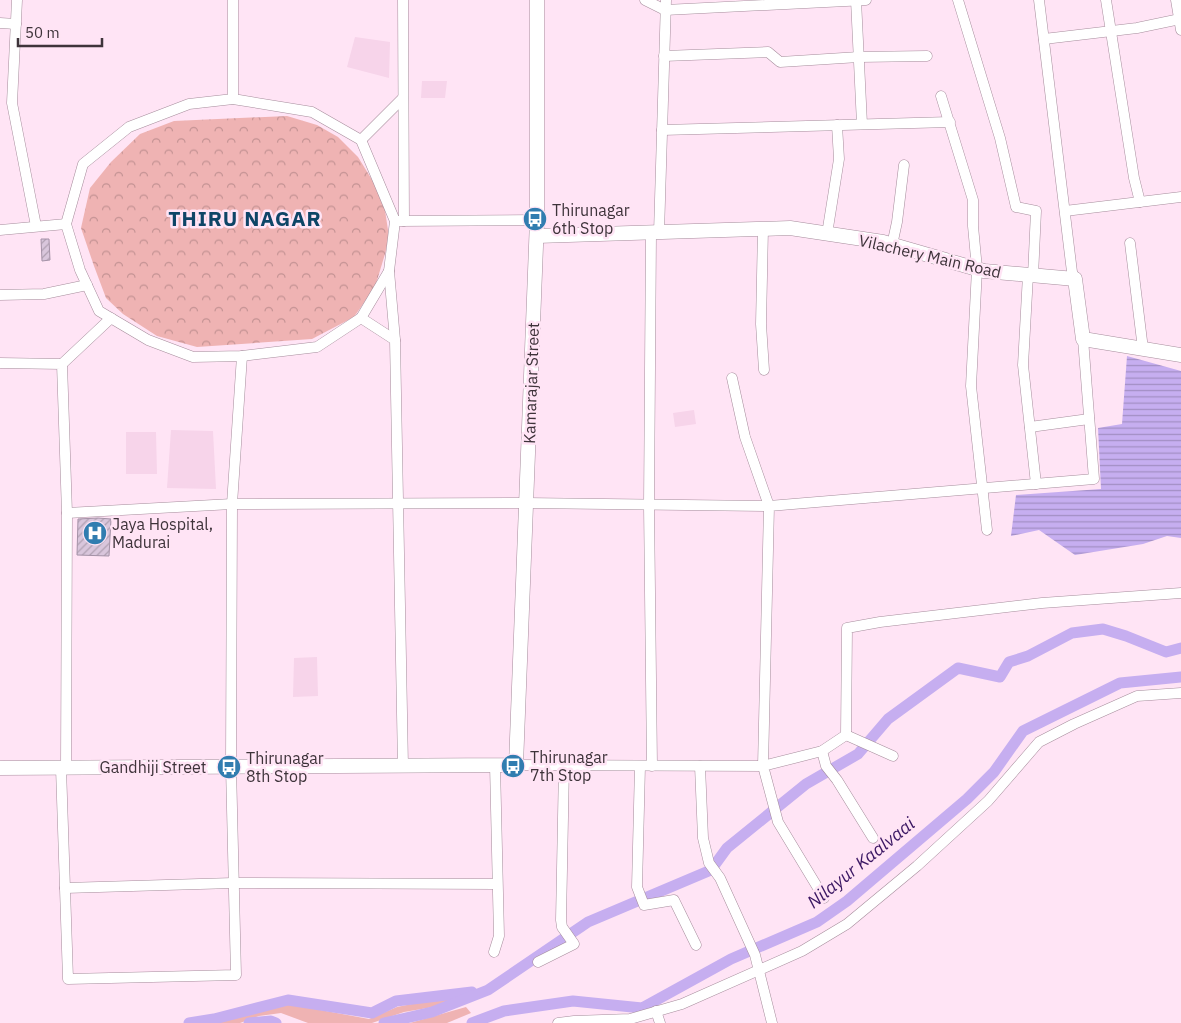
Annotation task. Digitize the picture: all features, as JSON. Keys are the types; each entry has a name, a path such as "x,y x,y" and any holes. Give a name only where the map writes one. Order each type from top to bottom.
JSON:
{"main road":[{"name":"Kamarajar Street","path":"516,765 537,236 537,0"},
{"name":"Vilachery Main Road","path":"537,236 790,228 892,245 977,269 1075,279"},
{"path":"1075,279 1083,339 1181,355"},
{"name":"Gandhiji Street","path":"0,768 516,765"}],"street":[{"path":"17,0 12,103 36,226"},
{"path":"233,0 233,99"},
{"path":"403,0 403,98 399,221 389,271 395,340 404,766"},
{"path":"645,0 666,5 866,0"},
{"path":"856,0 862,124"},
{"path":"958,0 1000,138 1016,207 1036,211 1023,365 1036,484"},
{"path":"1039,0 1072,272 1075,279"},
{"path":"1106,0 1134,178 1140,202"},
{"path":"1044,39 1180,24 1176,0"},
{"path":"652,766 649,504 655,233 662,130 666,5"},
{"path":"0,23 16,24"},
{"path":"664,56 768,52 780,62 859,57 927,56"},
{"path":"941,96 973,200 973,226 977,269 971,386 986,530"},
{"path":"361,140 403,98"},
{"path":"389,271 361,318 318,347 242,356 193,357 148,340 99,311 80,270 66,224 83,164 129,127 189,104 233,99 312,112 361,140 399,221"},
{"path":"662,130 950,122"},
{"path":"827,234 839,160 837,125"},
{"path":"892,245 897,222 904,165"},
{"path":"1065,212 1181,197"},
{"path":"399,221 537,220"},
{"path":"0,230 66,224"},
{"path":"763,229 761,324 764,370"},
{"path":"1130,243 1143,349"},
{"path":"0,295 44,294 87,285"},
{"path":"0,363 62,364 111,318"},
{"path":"361,318 395,340"},
{"path":"67,513 232,504 526,503 769,506 1094,479 1083,339"},
{"path":"62,364 67,513 63,768 68,980 236,975 231,767 232,504 242,356"},
{"path":"732,378 745,437 769,506 763,766 778,822 824,898"},
{"path":"1030,427 1089,419"},
{"path":"846,735 847,628 880,622 1042,604 1181,593"},
{"path":"558,1023 630,1019 682,1004 802,951 847,924 917,866 988,801 1039,742 1137,696 1181,693"},
{"path":"516,765 763,766 822,751 846,735"},
{"path":"846,735 893,756"},
{"path":"822,751 826,766 837,780 873,838"},
{"path":"494,765 499,936 494,952"},
{"path":"538,962 574,944 562,927 561,920 564,766"},
{"path":"640,766 636,887 644,905 674,900 696,945"},
{"path":"700,766 703,838 710,863 720,878 755,955 772,1023"},
{"path":"65,888 233,883 497,884"},
{"path":"656,1011 660,1023"}],"shaded area":[{"path":"355,37 390,42 389,78 347,67"},
{"path":"422,81 447,81 445,98 421,98"},
{"path":"1127,356 1181,371 1181,538 1167,536 1143,544 1075,555 1039,530 1011,536 1016,495 1101,489 1098,428 1122,424"},
{"path":"694,410 696,424 675,427 673,413"},
{"path":"171,430 213,431 216,489 167,488"},
{"path":"126,432 156,432 157,474 126,474"},
{"path":"317,657 318,696 293,697 294,658"}],"green space":[{"path":"287,116 317,125 338,137 358,157 374,183 385,210 389,237 385,254 375,287 354,317 312,339 197,347 157,336 123,314 106,298 81,228 90,188 111,162 140,134 174,121"},
{"path":"446,997 453,1000 445,1005 404,1012 372,1023 308,1023 281,1013 259,1016 240,1023 216,1023 288,1004 369,1019 397,1007"},
{"path":"466,1007 471,1013 447,1023 410,1023"}],"building":[{"path":"41,239 49,239 50,260 42,261"},
{"path":"78,519 111,519 109,556 77,555"}],"waterway":[{"path":"384,1023 432,1012 488,990 588,922 711,870 727,848 806,784 858,754 888,719 958,668 1000,677 1009,662 1028,656 1072,633 1103,629 1166,652 1181,648"},
{"name":"Nilayur Kaalvaai","path":"472,1023 504,1011 573,1001 642,1008 731,959 817,922 847,901 967,799 994,772 1023,731 1120,683 1181,677"},
{"path":"189,1023 214,1019 288,1000 372,1013 396,1001 472,992"},
{"path":"249,1023 271,1021 276,1023"}],"place":[{"name":"Thirunagar 6th Stop","path":"535,219"},
{"name":"Jaya Hospital, Madurai","path":"95,533"},
{"name":"Thirunagar 7th Stop","path":"513,766"},
{"name":"Thirunagar 8th Stop","path":"229,767"}],"district":[{"name":"THIRU NAGAR","path":"245,219"}]}
